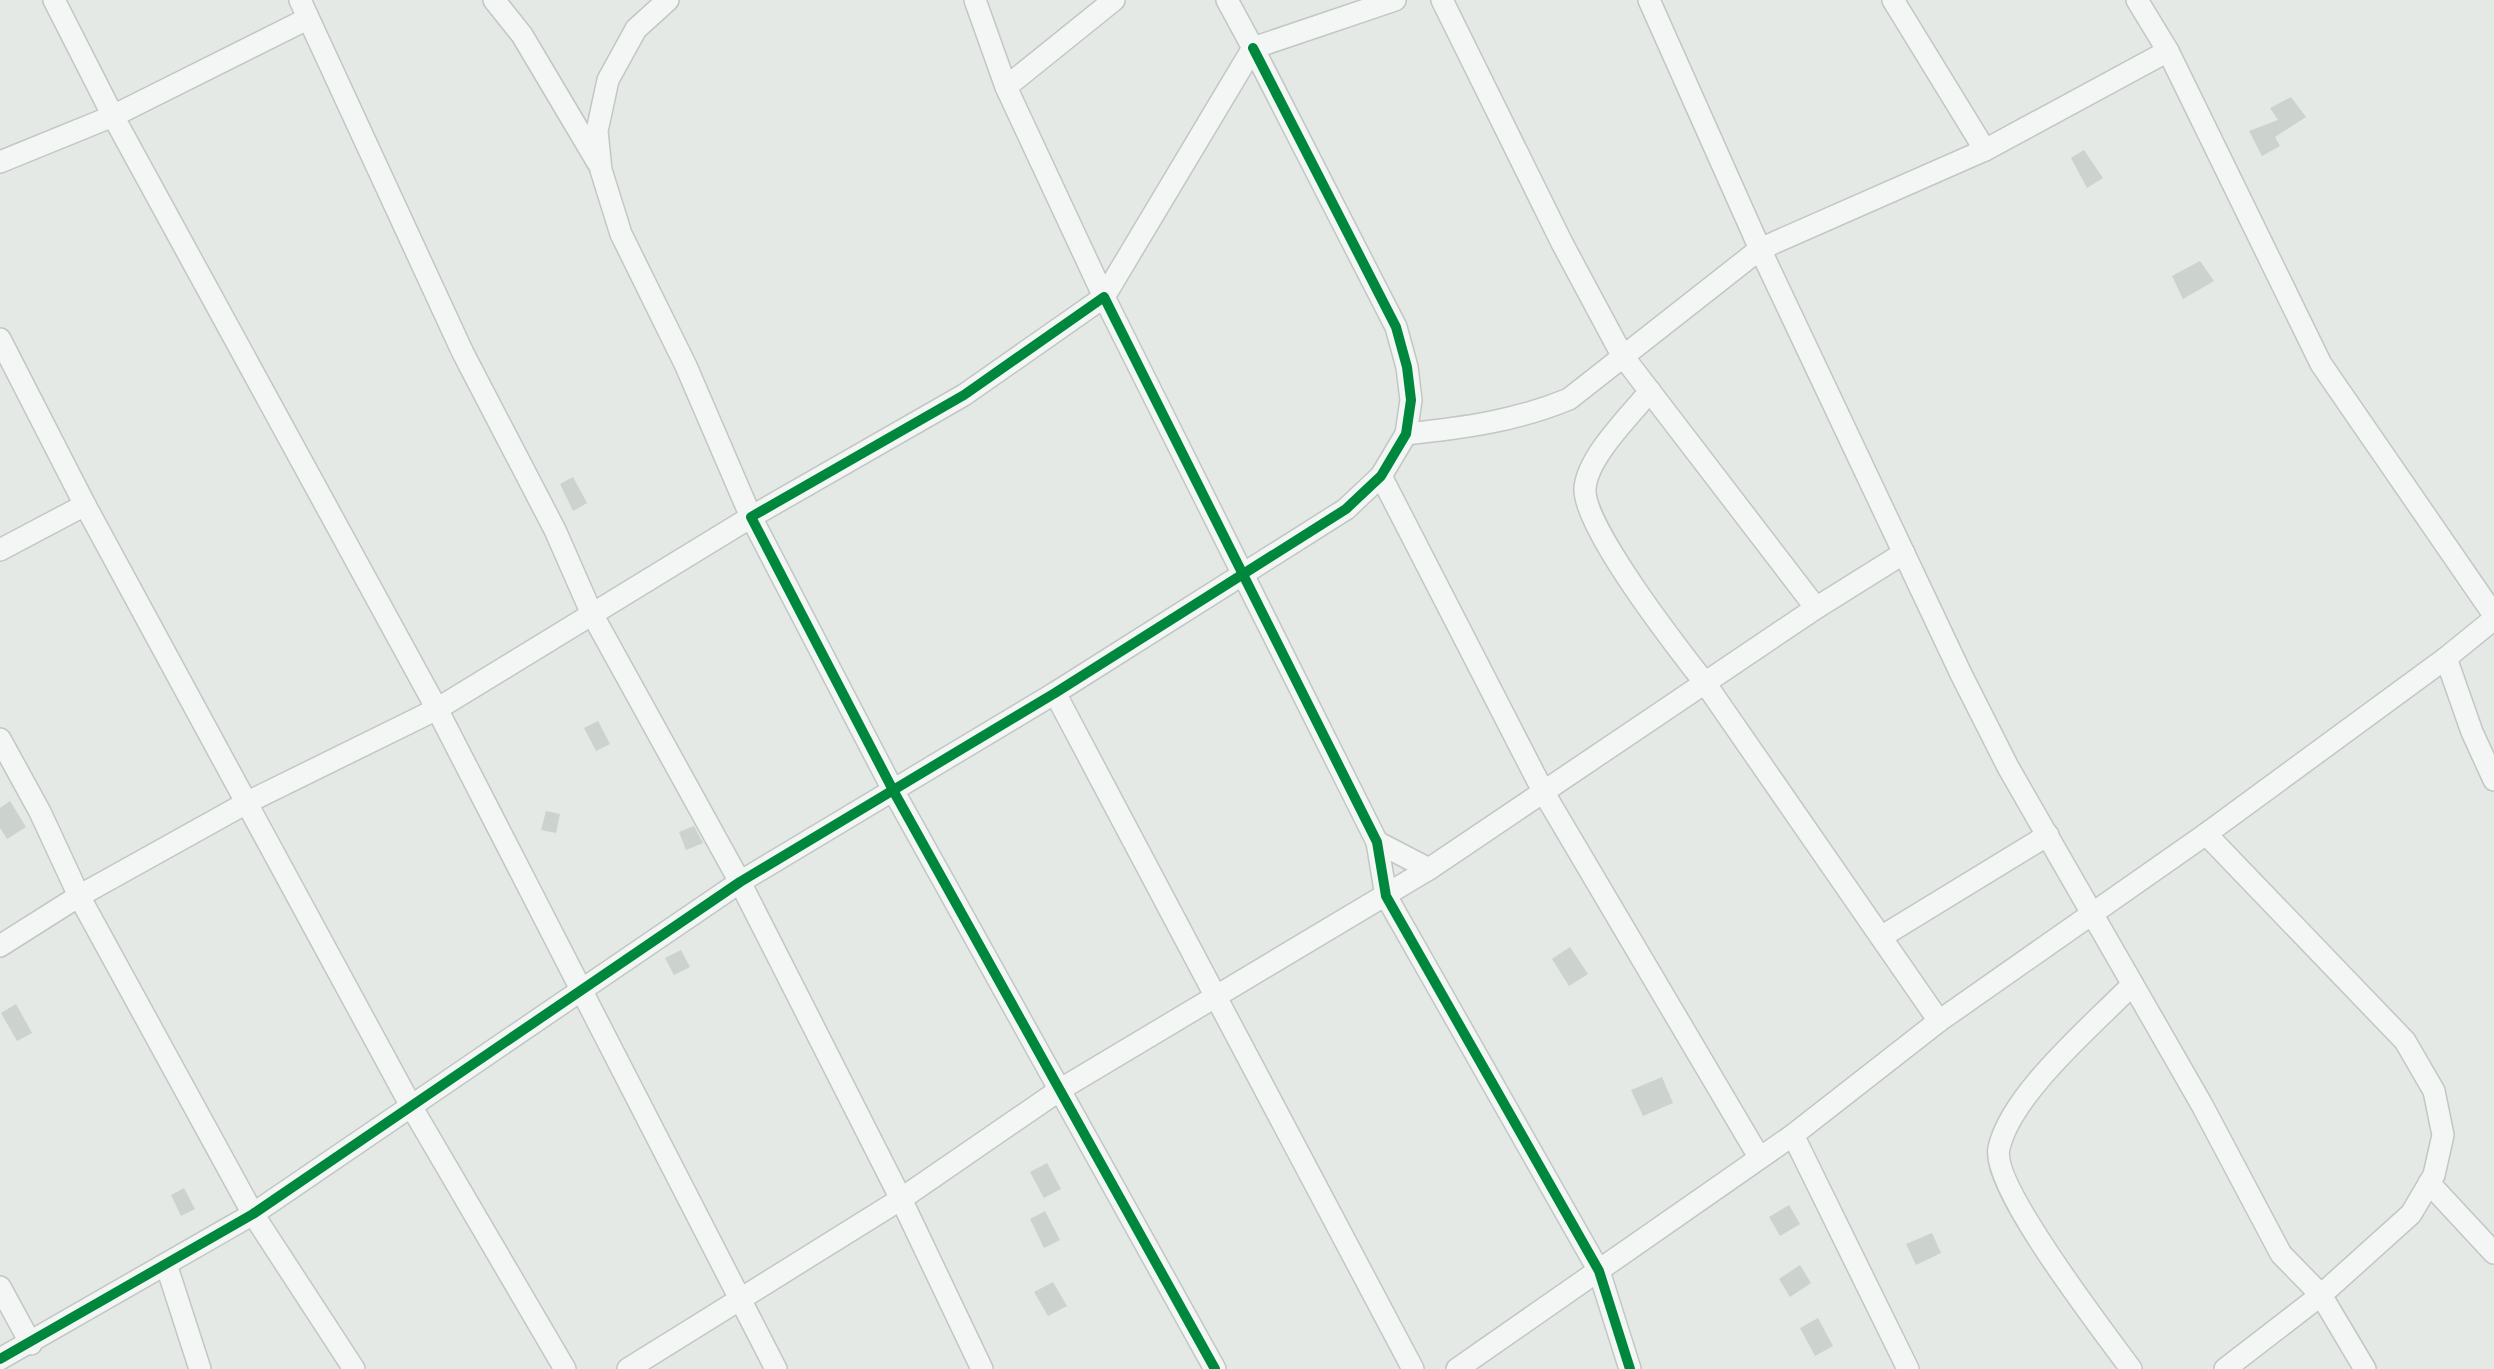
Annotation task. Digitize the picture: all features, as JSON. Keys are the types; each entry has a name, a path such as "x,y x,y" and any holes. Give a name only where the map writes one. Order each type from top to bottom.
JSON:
{"street":[{"path":"54,0 113,116 437,709 776,1369"},
{"path":"494,0 522,35 601,170"},
{"path":"668,0 636,29 608,80 597,131 601,170 621,234 685,366 751,517 894,792 1215,1369"},
{"path":"975,0 1006,87 1104,297 1377,842 1386,897 1599,1270 1630,1369"},
{"path":"1006,87 1114,0"},
{"path":"0,1359 31,1344 253,1214 740,882 894,792 1244,575 1346,509 1381,476 1406,434 1411,400 1407,367 1396,327 1227,0"},
{"path":"0,946 79,896 248,802 437,709 591,612 964,395 1104,297 1253,48 1395,0"},
{"path":"1442,0 1562,243 1622,355 1816,608"},
{"path":"1649,0 1760,249 1961,674 2048,835 2202,1105 2281,1254 2321,1295 2365,1369"},
{"path":"1893,0 1985,150"},
{"path":"1457,1369 1793,1135 1939,1021 2206,834 2446,658 2494,617 2321,364 2168,51 2137,0"},
{"path":"0,162 113,116 303,10 463,354 555,530 591,612 740,882 901,1199 982,1369"},
{"path":"1406,434 1485,425 1538,412 1569,399 1760,249 1985,150 2168,51"},
{"path":"0,339 85,505 411,1105 565,1369"},
{"path":"1650,391 1594,461 1585,489 1595,523 1665,633 1705,683 1939,1021"},
{"path":"1381,476 1544,793 1759,1157"},
{"path":"0,550 85,505"},
{"path":"628,1369 901,1199 1061,1089 1215,995 1386,897 1816,608 1904,553"},
{"path":"2446,658 2472,732 2494,780"},
{"path":"1055,693 1413,1369"},
{"path":"0,739 40,812 79,896 253,1214 354,1369"},
{"path":"2206,834 2405,1041 2434,1091 2443,1135 2429,1183 2411,1214 2321,1295 2225,1369"},
{"path":"1881,937 2048,835"},
{"path":"1377,842 1429,869"},
{"path":"2131,1369 2040,1242 2010,1190 1998,1150 2015,1110 2132,985"},
{"path":"1793,1135 1908,1369"},
{"path":"2429,1183 2494,1253"},
{"path":"166,1265 200,1369"},
{"path":"0,1287 31,1344"}],"building":[{"path":"2291,97 2306,117 2275,137 2280,146 2262,156 2249,131 2278,120 2270,108"},
{"path":"2084,150 2103,178 2087,188 2071,158"},
{"path":"2200,261 2214,281 2183,299 2172,276"},
{"path":"573,477 587,503 573,511 560,484"},
{"path":"598,721 610,744 596,751 584,728"},
{"path":"10,801 26,827 7,839 0,828 0,808"},
{"path":"546,811 560,814 556,833 541,830"},
{"path":"694,826 703,843 686,850 679,832"},
{"path":"1570,947 1588,974 1569,986 1552,959"},
{"path":"681,950 690,967 674,975 665,958"},
{"path":"16,1004 32,1033 17,1041 1,1013"},
{"path":"1662,1077 1673,1103 1643,1116 1631,1090"},
{"path":"1047,1163 1061,1189 1044,1198 1030,1172"},
{"path":"184,1188 195,1209 181,1216 171,1195"},
{"path":"1789,1205 1800,1224 1780,1236 1769,1217"},
{"path":"1045,1211 1060,1240 1044,1248 1030,1219"},
{"path":"1932,1233 1941,1253 1916,1265 1906,1244"},
{"path":"1800,1265 1811,1283 1790,1297 1779,1279"},
{"path":"1053,1282 1067,1306 1048,1316 1034,1292"},
{"path":"1818,1318 1833,1346 1815,1356 1800,1328"}],"cycle path":[{"path":"0,1359 253,1214 740,882 1055,693 1346,509 1381,476 1406,434 1411,400 1407,367 1396,327 1253,48"},
{"path":"1215,1369 894,792 751,517 964,395 1104,297 1377,842 1386,896 1599,1271 1630,1369"}]}
